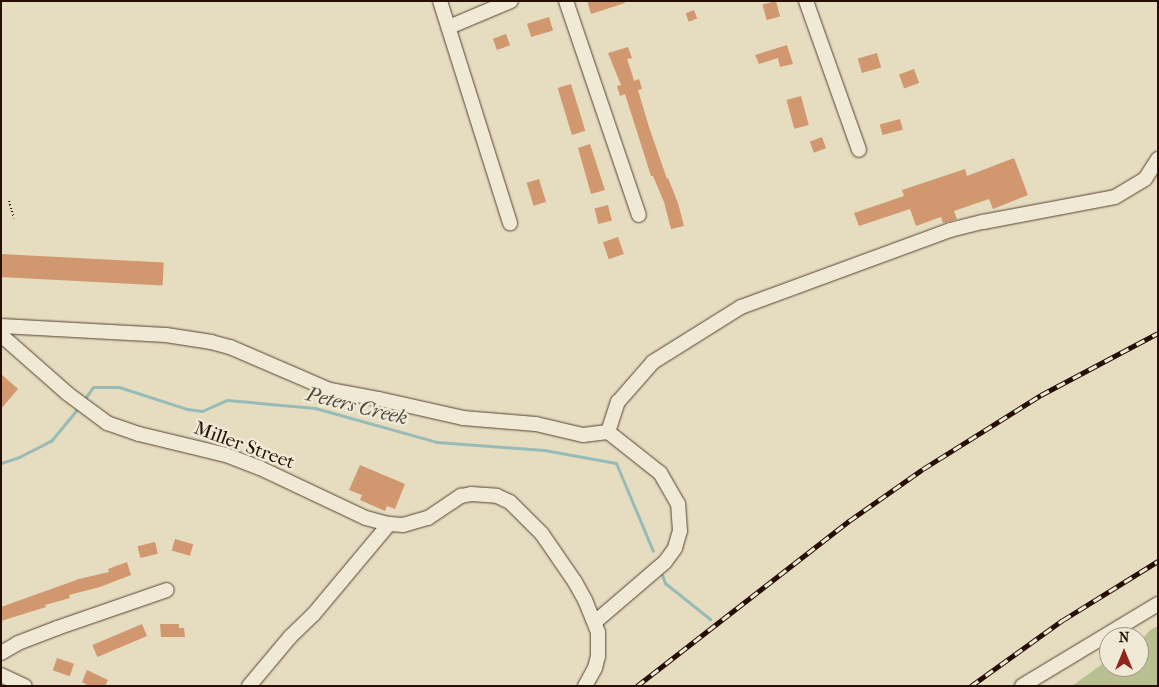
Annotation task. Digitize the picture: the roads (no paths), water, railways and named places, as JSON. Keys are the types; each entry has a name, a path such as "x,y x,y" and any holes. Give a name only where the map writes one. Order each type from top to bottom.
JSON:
{"street":[{"path":"440,1 510,224"},
{"path":"448,27 511,1"},
{"path":"566,1 639,215"},
{"path":"806,1 859,150"},
{"path":"608,432 618,402 653,362 742,307 950,230 983,222 1115,198 1145,179 1158,159"},
{"path":"1,326 166,336 211,342 230,347 330,390 463,418 536,424 583,435 608,432 660,474 678,504 680,531 671,555 643,583 595,622"},
{"name":"Miller Street","path":"1,335 68,394 107,423 212,450 251,464 366,518 389,524 403,525 428,518 451,502 471,494 497,496 510,502 542,534 575,582 595,622 598,633 598,656 595,668 585,686"},
{"path":"249,686 290,637 313,615 389,524"},
{"path":"1,653 18,643 57,628 167,590"},
{"path":"1022,686 1158,604"},
{"path":"1,675 25,686"}],"waterway":[{"name":"Peters Creek","path":"83,401 93,387 119,387 187,409 202,411 227,400 315,408 437,442 544,450 616,463 653,551"},
{"name":"Peters Creek","path":"1,463 19,457 51,441 80,406"},
{"name":"Peters Creek","path":"662,575 665,583 710,619"}],"railway":[{"path":"637,686 849,521 923,469 1041,395 1158,333"},
{"path":"971,686 1063,620 1158,561"}]}
